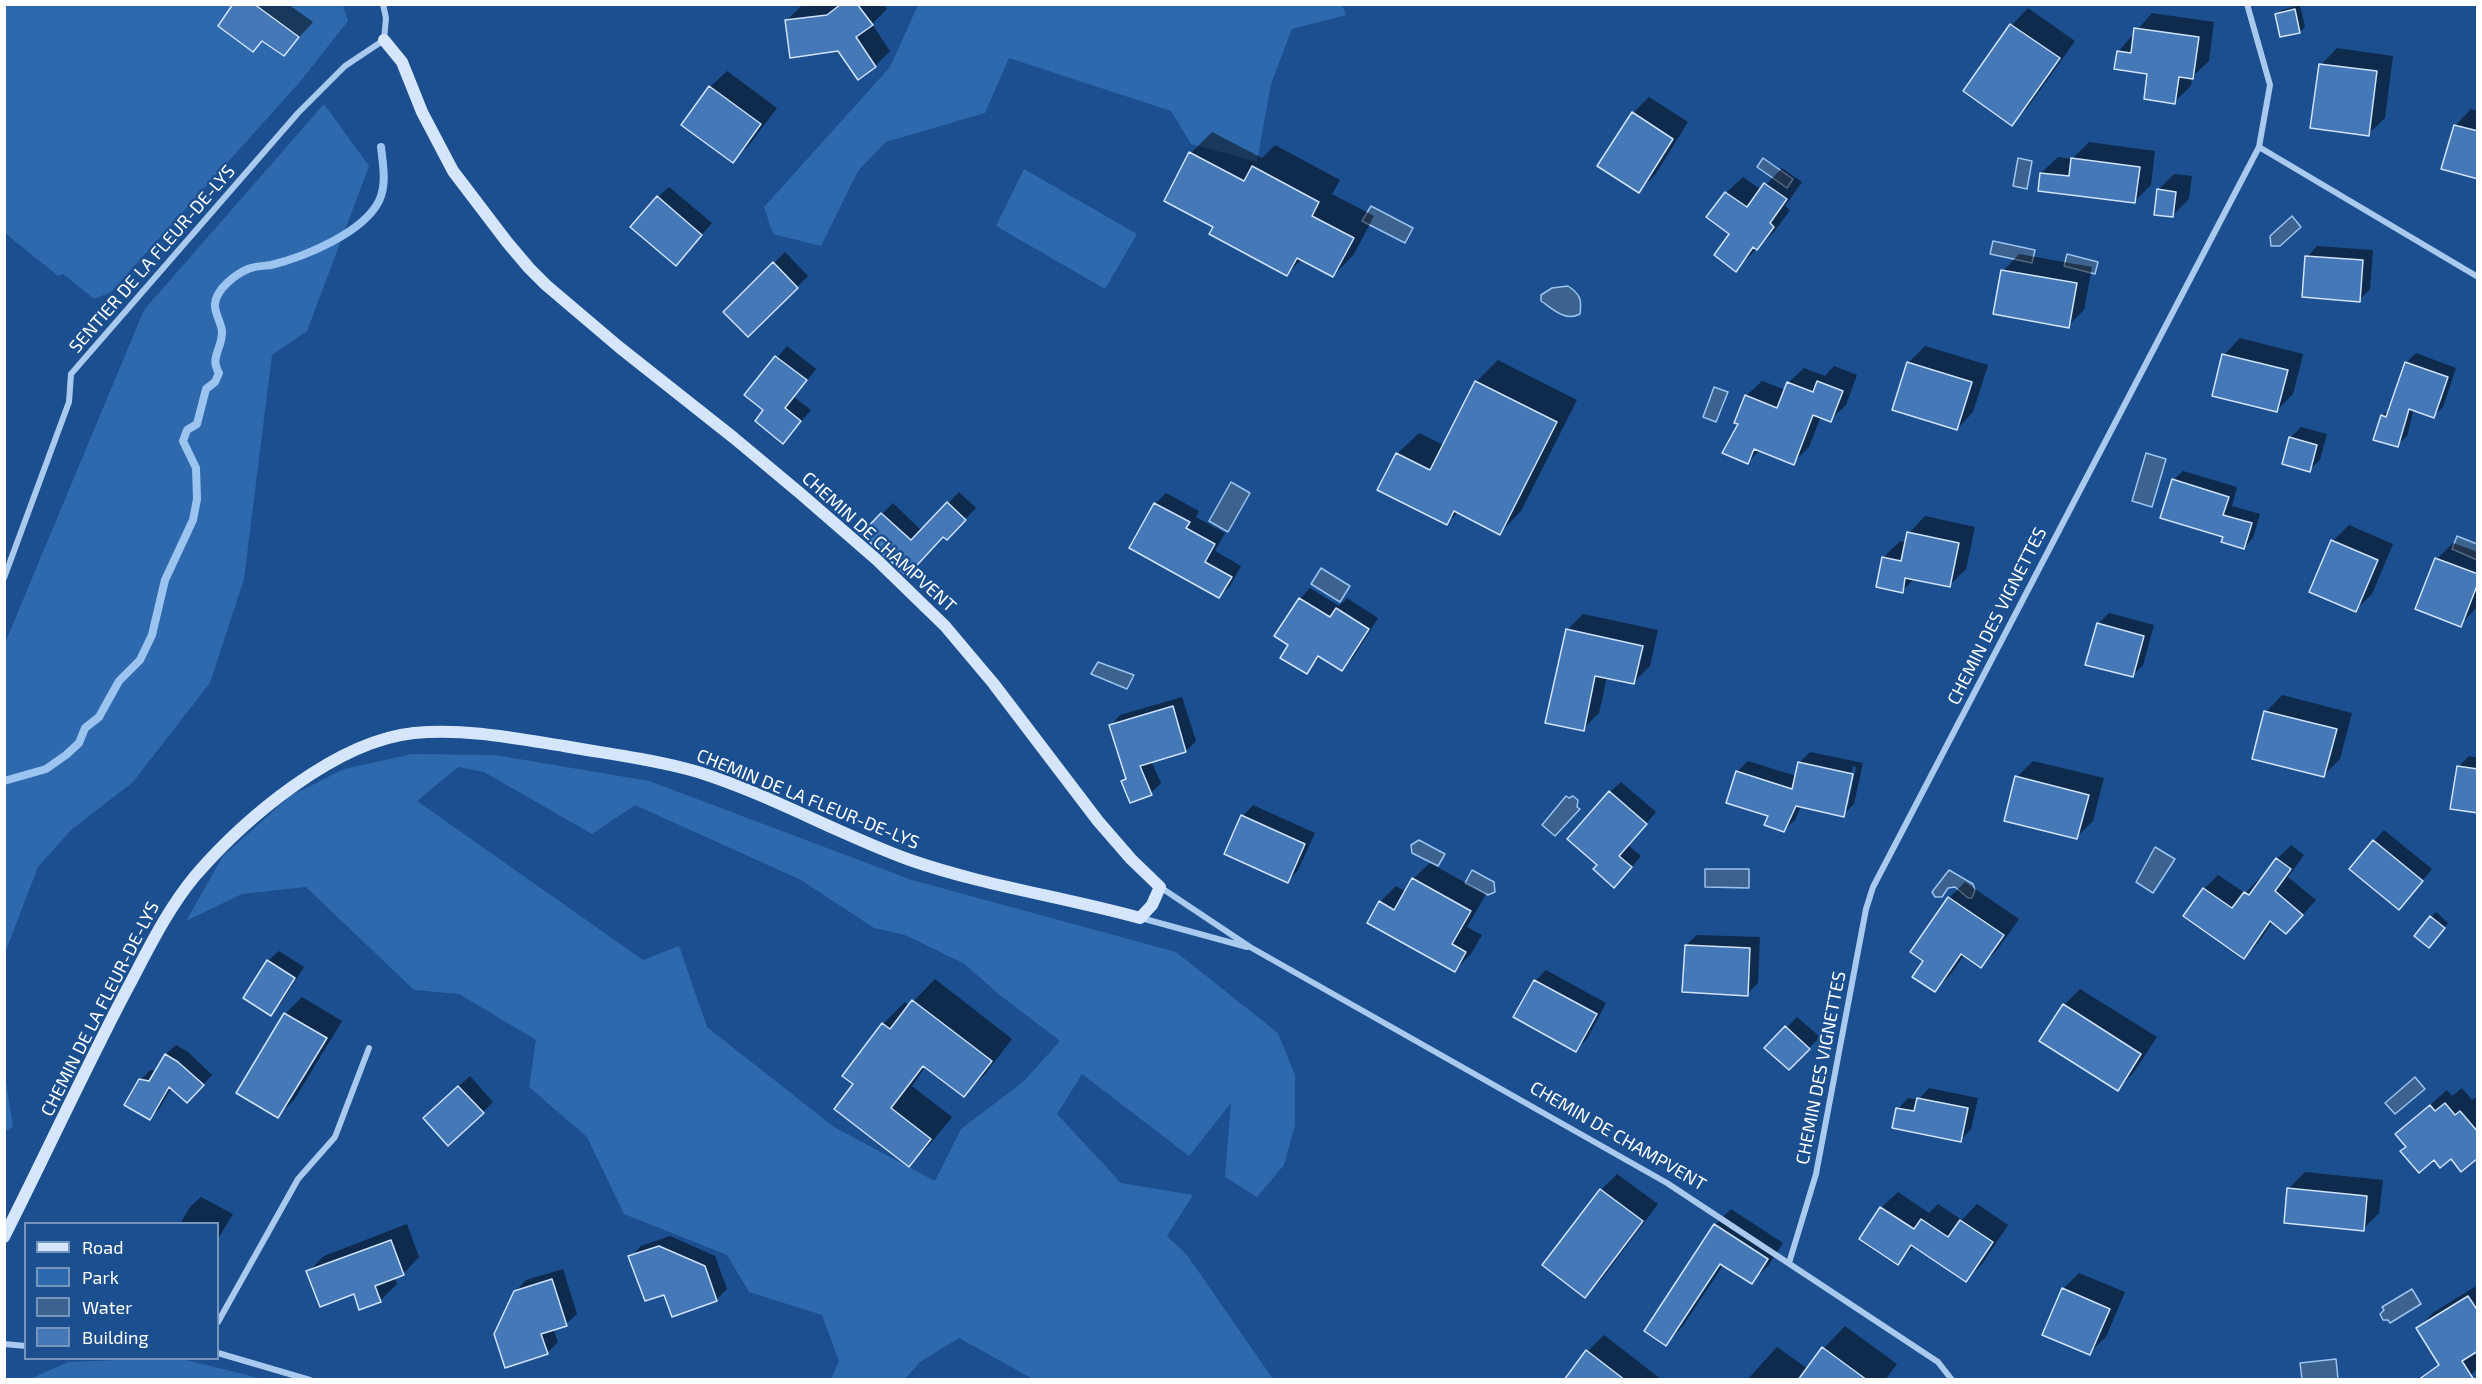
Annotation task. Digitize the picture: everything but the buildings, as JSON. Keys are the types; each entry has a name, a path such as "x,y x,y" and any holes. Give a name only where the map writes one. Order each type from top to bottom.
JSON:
{"street":[{"path":"383,4 386,18 384,40"},
{"name":"CHEMIN DES VIGNETTES","path":"1790,1263 1816,1174 1866,909 1873,887 2259,147 2270,85 2247,4"},
{"name":"CHEMIN DE CHAMPVENT","path":"384,40 402,62 422,112 453,171 507,243 529,268 619,347 801,494 877,560 945,626 993,683 1098,821 1131,859 1160,887 1250,947 1667,1183 1938,1362 1952,1380"},
{"name":"SENTIER DE LA FLEUR-DE-LYS","path":"4,578 69,402 71,374 298,113 345,66 384,40"},
{"path":"2259,147 2478,277"},
{"name":"CHEMIN DE LA FLEUR-DE-LYS","path":"4,1238 166,914 195,876 223,846 288,789 342,756 373,743 412,733 459,732 505,737 656,762 699,772 911,860 988,882 1140,918"},
{"path":"1140,918 1152,905 1160,887"},
{"name":"CHEMIN DE CHAMPVENT","path":"1140,918 1250,947"},
{"path":"219,1320 298,1179 335,1137 369,1048"},
{"path":"4,1344 24,1346"},
{"path":"219,1353 310,1380"}],"green space":[{"path":"1342,4 1346,15 1292,29 1271,84 1257,162 1191,144 1171,111 1009,58 985,113 886,142 858,171 821,246 773,234 764,207 890,67 918,5"},
{"path":"4,5 343,5 348,21 299,83 111,292 94,299 63,274 58,276 5,233"},
{"path":"324,104 369,166 307,331 272,355 244,579 210,683 133,782 71,830 38,867 5,953 5,643 144,310"},
{"path":"1024,169 1137,234 1105,289 996,226"},
{"path":"412,754 495,755 649,781 912,880 1176,952 1278,1033 1295,1075 1295,1125 1284,1165 1257,1197 1225,1177 1231,1103 1189,1156 1082,1074 1057,1114 1121,1183 1193,1195 1167,1236 1187,1255 1273,1379 1033,1379 959,1338 920,1362 905,1379 831,1379 839,1361 822,1315 749,1292 727,1255 624,1214 587,1137 529,1087 536,1040 459,994 414,990 306,887 242,894 186,921 223,856 290,796 344,769","holes":["458,767 484,772 592,834 635,805 801,880 874,928 905,935 963,963 1001,996 1060,1041 1023,1082 961,1129 935,1181 834,1127 707,1027 679,946 643,960 417,801"]},
{"path":"4,1070 13,1127 5,1131 4,1131"},
{"path":"186,1360 263,1379 30,1379 68,1362"}],"water":[{"path":"1763,158 1793,179 1787,188 1757,167"},
{"path":"2018,158 2032,161 2027,189 2013,186"},
{"path":"1371,206 1413,228 1405,243 1362,221"},
{"path":"2292,216 2301,227 2280,246 2271,246 2270,236"},
{"path":"1993,241 2035,250 2032,263 1990,254"},
{"path":"2067,254 2098,262 2095,274 2064,266"},
{"path":"1568,286 1579,297 1580,314 1564,316 1541,301 1541,295 1552,288"},
{"path":"1714,387 1728,392 1716,422 1703,417"},
{"path":"2146,453 2166,459 2152,507 2132,501"},
{"path":"1231,482 1250,493 1228,532 1209,521"},
{"path":"2457,536 2477,544 2477,560 2452,549"},
{"path":"1321,568 1350,586 1340,602 1311,584"},
{"path":"1098,662 1134,675 1127,689 1091,674"},
{"path":"1566,796 1569,798 1573,796 1578,800 1577,807 1580,809 1555,836 1542,825"},
{"path":"1419,840 1445,854 1438,866 1412,853 1411,845"},
{"path":"2155,847 2175,859 2153,893 2136,882"},
{"path":"1705,869 1749,869 1749,888 1705,887"},
{"path":"1472,870 1494,882 1495,892 1488,895 1465,883"},
{"path":"1949,870 1973,884 1975,890 1972,898 1968,898 1955,887 1948,888 1942,897 1935,897 1932,892"},
{"path":"2415,1077 2425,1089 2395,1114 2385,1103"},
{"path":"2412,1289 2421,1304 2390,1323 2388,1320 2383,1320 2380,1314 2384,1310 2382,1307"},
{"path":"2336,1359 2338,1379 2302,1379 2300,1363"}],"waterway":[{"path":"4,781 46,769 79,743 85,728 99,717 119,681 140,660 152,635 165,580 193,520 197,499 196,468 183,441 187,430 197,424 206,389 215,382 219,373 215,362 222,331 215,307 216,298 227,283 243,271 253,267 271,265 315,250 346,233 371,213 379,201 383,188 381,147"}]}
